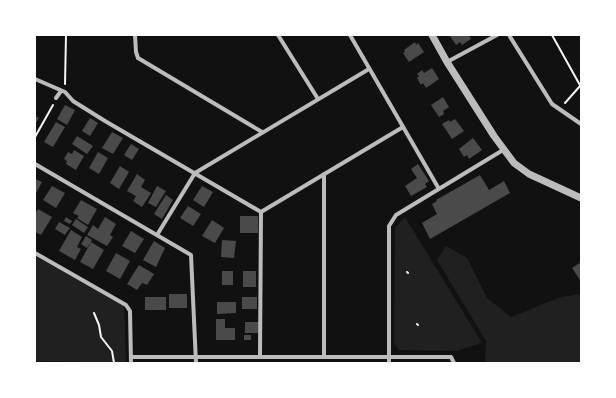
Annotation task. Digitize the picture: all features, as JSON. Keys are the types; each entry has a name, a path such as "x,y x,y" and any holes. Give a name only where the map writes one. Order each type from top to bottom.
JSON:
{"street":[{"path":"135,35 136,52 138,58 262,132"},
{"path":"278,35 318,99"},
{"path":"350,35 439,189"},
{"path":"432,35 447,62 503,150 514,163 529,174 581,198"},
{"path":"447,62 497,35"},
{"path":"509,35 552,104 581,124"},
{"path":"157,235 195,173 369,69"},
{"path":"35,79 63,91 73,101 99,117 261,212"},
{"path":"56,98 63,91"},
{"path":"261,212 403,128"},
{"path":"389,363 389,226 396,215 503,150"},
{"path":"35,164 192,255 196,363"},
{"path":"324,174 324,357"},
{"path":"260,357 261,212"},
{"path":"35,252 126,305 130,311 131,363"},
{"path":"131,357 451,357 454,363"}],"path":[{"path":"63,91 66,35"},
{"path":"552,35 580,86 559,109"},
{"path":"35,137 56,98"},
{"path":"94,313 99,325 101,337 112,351 114,363"}],"shaded area":[{"path":"405,217 482,343 456,351 399,350 394,344 395,228"},
{"path":"446,246 467,258 487,298 511,317 561,297 581,294 581,363 485,363 486,341 437,260"},
{"path":"35,256 124,306 126,363 35,361"}],"building":[{"path":"469,35 471,39 462,45 460,42 456,45 450,36"},
{"path":"415,42 416,45 418,43 424,52 409,62 403,53 405,52 404,50"},
{"path":"432,68 439,79 426,88 423,83 421,85 417,78 419,76 417,74 422,70 424,73"},
{"path":"443,97 449,107 443,111 444,114 439,117 431,105"},
{"path":"65,105 75,110 67,125 57,119"},
{"path":"35,116 39,118 35,124"},
{"path":"90,118 98,123 90,136 82,131"},
{"path":"455,119 464,131 452,139 442,124 449,120 450,122"},
{"path":"56,122 65,127 53,147 44,142"},
{"path":"112,132 123,138 113,154 102,148"},
{"path":"77,136 93,146 87,154 72,144"},
{"path":"473,138 482,150 469,159 467,155 464,157 459,149"},
{"path":"131,144 139,149 132,160 124,155"},
{"path":"74,150 84,156 76,170 66,164 67,161 64,159 68,152 72,154"},
{"path":"98,152 108,158 99,174 89,168"},
{"path":"418,164 429,181 425,184 427,187 411,196 405,186 417,178 411,169"},
{"path":"120,166 129,172 119,189 110,183"},
{"path":"137,174 145,180 141,187 151,193 142,207 133,201 136,196 127,191"},
{"path":"480,175 489,190 504,181 510,193 430,239 422,223 437,214 432,204 437,201 436,200"},
{"path":"35,179 42,182 35,195"},
{"path":"52,186 65,193 56,208 43,200"},
{"path":"157,186 166,191 156,207 148,203"},
{"path":"202,186 213,192 204,207 193,200"},
{"path":"166,195 173,200 162,219 154,214"},
{"path":"81,200 97,209 88,225 77,218 79,216 73,213"},
{"path":"188,206 201,214 193,226 180,218"},
{"path":"38,209 52,217 41,235 35,232 35,214"},
{"path":"240,216 258,216 258,233 240,233"},
{"path":"66,217 72,221 70,224 64,221"},
{"path":"105,217 116,224 110,235 113,237 107,246 87,235 93,225 98,229"},
{"path":"76,219 88,227 84,233 72,225"},
{"path":"212,220 224,228 215,243 202,236"},
{"path":"59,222 70,228 65,235 55,229"},
{"path":"71,230 82,237 77,247 81,249 75,260 59,251"},
{"path":"131,231 144,239 135,253 122,246"},
{"path":"86,236 92,240 87,248 81,244"},
{"path":"222,240 236,241 234,258 221,257"},
{"path":"154,241 165,248 156,267 143,260"},
{"path":"91,242 104,250 93,269 80,262"},
{"path":"116,253 130,261 120,279 106,271"},
{"path":"581,262 581,279 580,280 572,268"},
{"path":"139,265 154,274 147,285 142,283 137,290 127,284"},
{"path":"222,271 233,271 233,285 222,285"},
{"path":"243,271 256,271 256,287 243,287"},
{"path":"169,294 187,294 187,308 169,308"},
{"path":"145,297 166,297 166,310 145,310"},
{"path":"242,297 257,297 257,309 242,309"},
{"path":"217,302 236,302 236,313 217,314"},
{"path":"216,319 225,319 225,328 235,328 235,340 216,340"},
{"path":"245,322 259,322 259,333 245,333"},
{"path":"244,335 251,335 251,340 244,340"}]}
